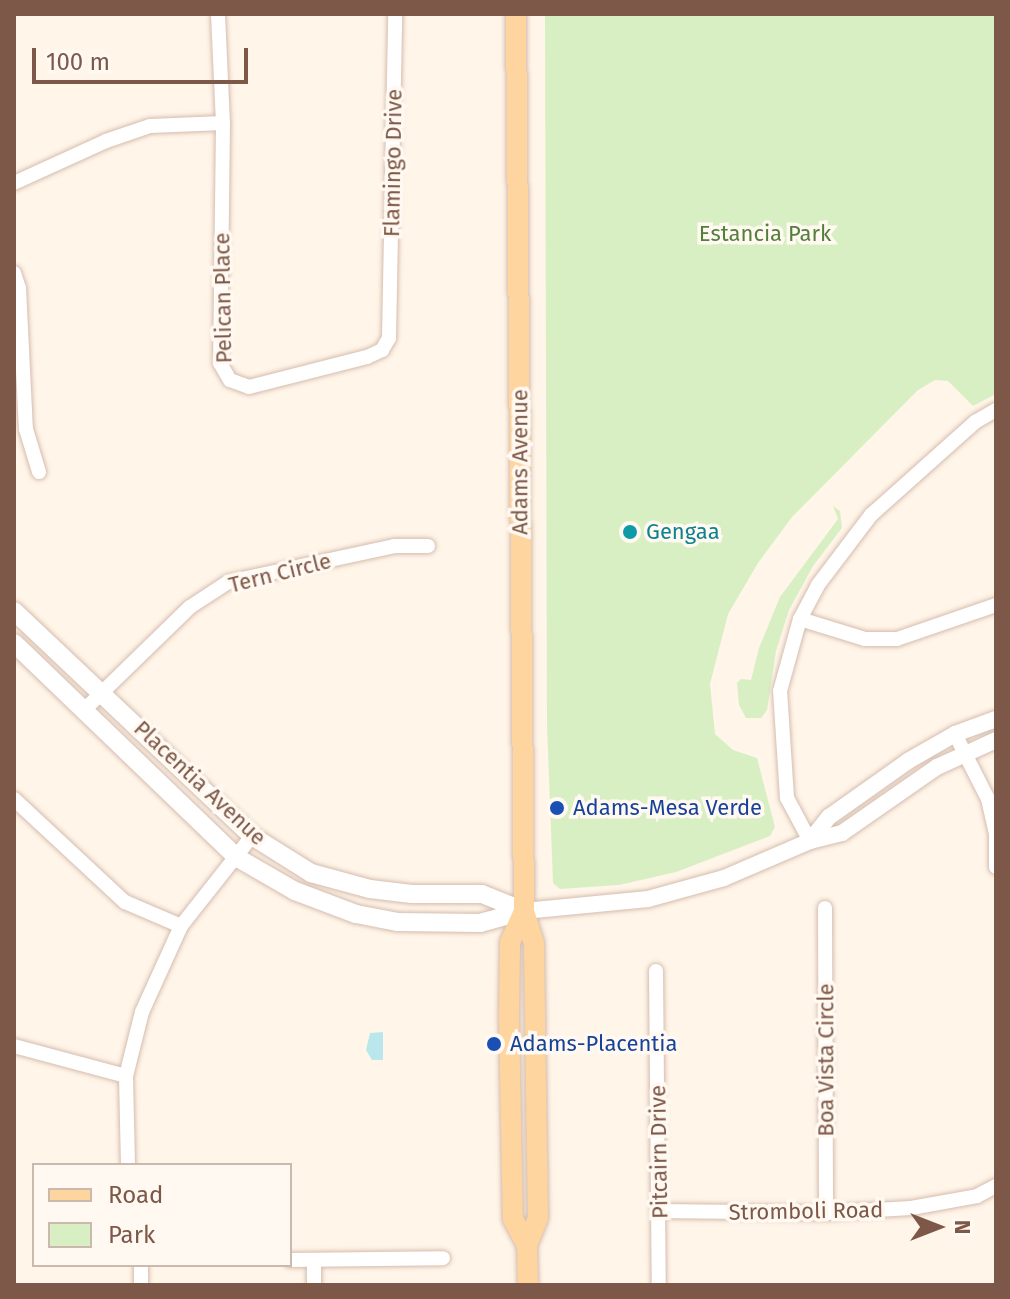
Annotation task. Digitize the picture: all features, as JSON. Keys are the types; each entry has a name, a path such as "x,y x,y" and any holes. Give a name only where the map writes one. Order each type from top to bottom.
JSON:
{"main road":[{"name":"Adams Avenue","path":"516,14 524,911 510,943 509,1019 513,1219 527,1245 528,1285"},
{"name":"Placentia Avenue","path":"14,611 103,691 252,836 311,873 370,889 412,894 482,894 524,911"},
{"name":"Placentia Avenue","path":"14,643 236,857 295,891 356,914 398,922 480,923 524,911"}],"street":[{"name":"Pelican Place","path":"218,14 222,47 223,123 220,357 224,375 238,385 253,387 367,357 382,350 388,342 391,311"},
{"name":"Flamingo Drive","path":"391,311 395,14"},
{"path":"14,183 106,141 150,126 223,123"},
{"path":"14,273 19,288 26,429 39,472"},
{"path":"810,841 787,798 780,691 800,619 818,585 871,515 975,422 996,410"},
{"name":"Tern Circle","path":"83,711 190,607 228,582 394,546 428,546"},
{"path":"800,619 865,639 897,639 996,605"},
{"path":"810,841 829,817 908,761 955,734 996,719"},
{"path":"955,734 988,799 996,834 996,867"},
{"path":"524,911 648,899 724,878 810,841 842,833 964,752 996,740"},
{"path":"14,799 125,902 181,926"},
{"path":"128,1163 126,1076 142,1012 181,926 252,836"},
{"name":"Boa Vista Circle","path":"825,908 826,1213"},
{"name":"Pitcairn Drive","path":"656,971 659,1285"},
{"path":"14,1046 126,1076"},
{"name":"Stromboli Road","path":"660,1211 826,1213 911,1208 977,1196 996,1186"},
{"path":"292,1260 443,1258"},
{"path":"314,1260 314,1285"}],"green space":[{"name":"Estancia Park","path":"545,14 996,14 996,394 973,406 948,381 935,380 918,390 792,517 758,563 728,614 710,684 715,734 733,750 757,758 775,827 770,836 676,872 619,885 560,889 553,883 547,725"},
{"path":"833,506 840,511 842,528 813,566 789,610 776,651 767,710 761,718 746,718 739,705 737,683 741,679 751,680 759,648 780,597 838,519"}],"water":[{"path":"383,1032 383,1060 372,1060 366,1050 370,1033"}],"place":[{"name":"Gengaa","path":"630,532"},
{"name":"Adams-Mesa Verde","path":"557,808"},
{"name":"Adams-Placentia","path":"494,1044"}]}
